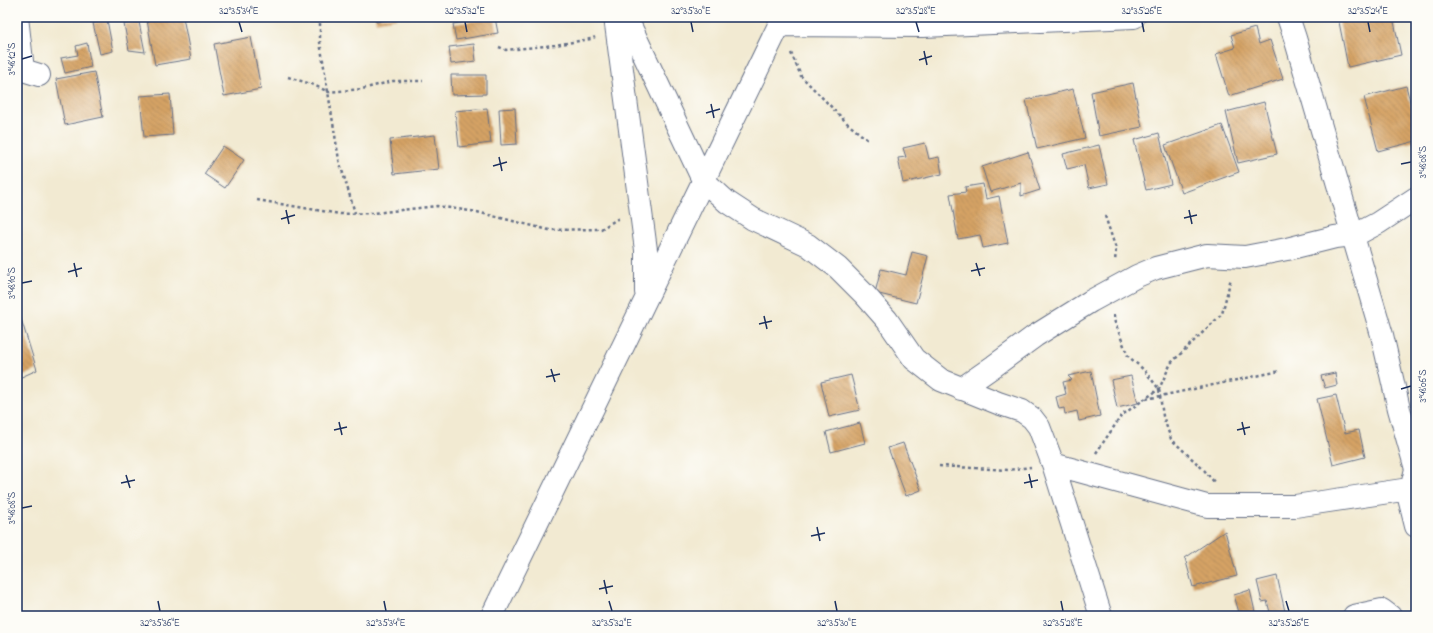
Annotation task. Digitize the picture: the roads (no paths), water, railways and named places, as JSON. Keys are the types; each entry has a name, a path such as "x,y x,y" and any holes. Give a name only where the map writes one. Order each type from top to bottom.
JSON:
{"street":[{"path":"17,17 24,70 39,75"},
{"path":"492,616 781,21 923,26 1121,17"},
{"path":"1288,17 1298,46 1382,335 1399,409 1416,469 1414,488 1409,498 1416,526"},
{"path":"619,20 703,180 727,202 753,219 808,245 838,268 887,320 914,359 941,380 1022,411 1032,418 1038,427 1053,464 1101,616"},
{"path":"619,20 646,250 646,298"},
{"path":"962,389 1035,336 1114,288 1156,268 1207,255 1238,257 1287,250 1352,235 1378,223 1416,198"},
{"path":"1053,464 1207,506 1295,506 1414,488"},
{"path":"1354,616 1382,610 1390,616"}]}
